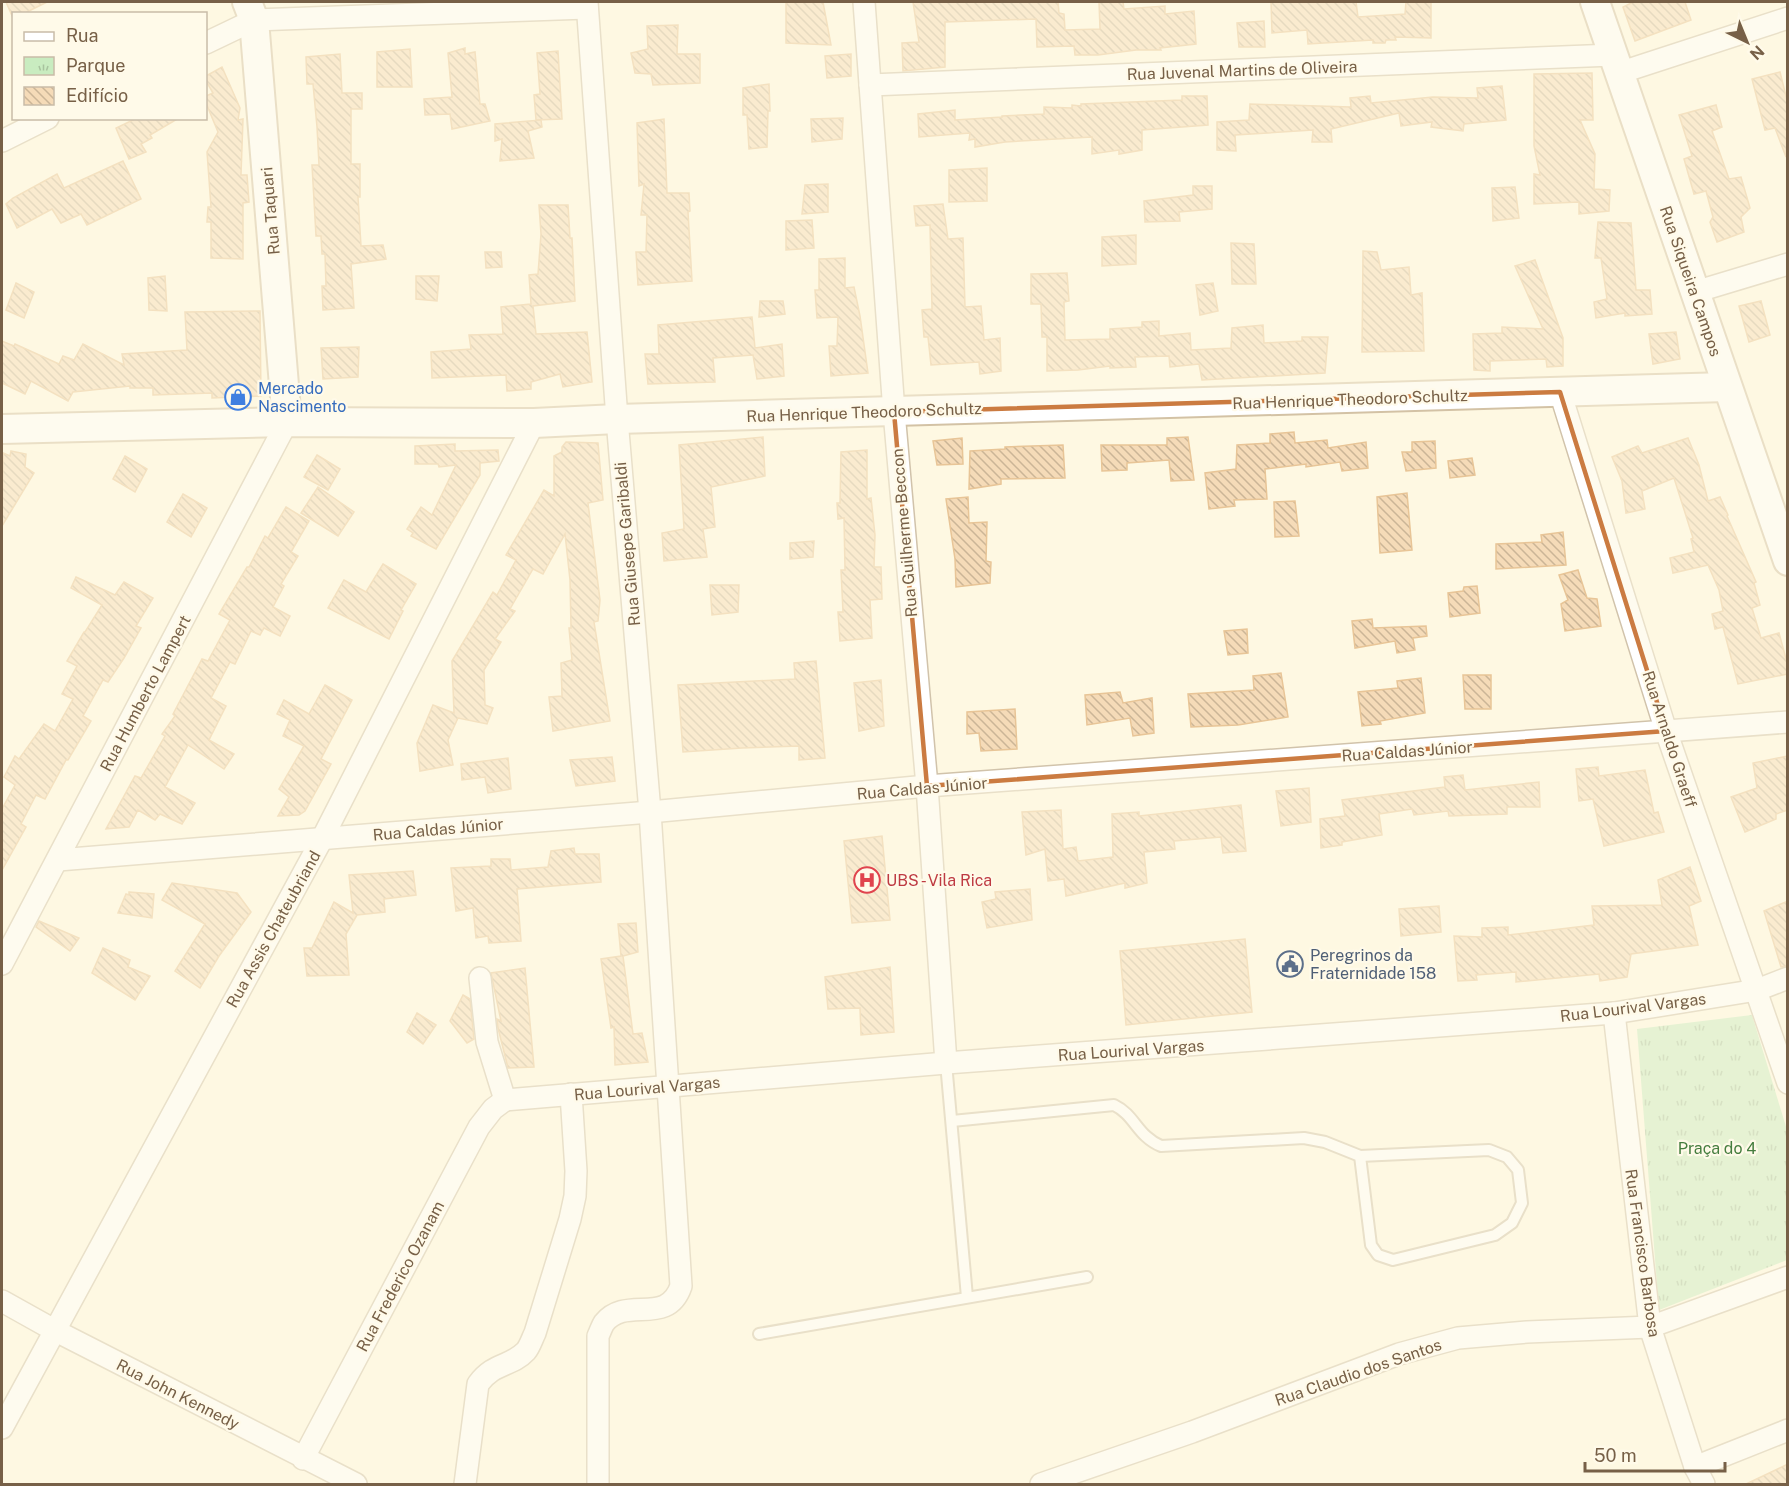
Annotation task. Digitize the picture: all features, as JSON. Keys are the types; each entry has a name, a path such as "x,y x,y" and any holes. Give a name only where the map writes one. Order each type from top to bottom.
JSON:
{"street":[{"name":"Rua Guilherme Beccon","path":"864,2 894,412 927,786 946,1063"},
{"name":"Rua Siqueira Campos","path":"1595,2 1727,387 1779,512 1788,561"},
{"path":"207,42 251,11 587,5"},
{"name":"Rua Giusepe Garibaldi","path":"587,5 617,419 650,813 681,1286 677,1298 667,1306 614,1314 604,1323 598,1336 598,1485"},
{"name":"Rua Taquari","path":"251,11 287,422"},
{"name":"Rua Juvenal Martins de Oliveira","path":"870,85 1616,64 1788,18"},
{"path":"2,141 44,120"},
{"path":"1695,292 1788,264"},
{"name":"Rua Henrique Theodoro Schultz","path":"2,429 287,422 534,423 1727,387"},
{"name":"Rua Arnaldo Graeff","path":"1560,392 1666,731 1788,1083"},
{"name":"Rua Humberto Lampert","path":"2,964 287,422"},
{"name":"Rua Assis Chateubriand","path":"2,1428 322,838 534,423"},
{"name":"Rua Caldas Júnior","path":"58,860 650,813 927,786 1788,722"},
{"path":"480,978 487,1042 505,1100"},
{"name":"Rua Lourival Vargas","path":"505,1100 946,1063 1614,1013 1757,990 1788,978"},
{"name":"Rua Francisco Barbosa","path":"1614,1013 1650,1326 1700,1476"},
{"path":"465,1485 478,1384 496,1366 517,1359 528,1349 570,1219 575,1196 576,1171 572,1094"},
{"name":"Rua Frederico Ozanam","path":"303,1459 479,1127 493,1109 505,1100"},
{"name":"Rua Claudio dos Santos","path":"1041,1485 1192,1432 1400,1354 1458,1338 1650,1326 1788,1277"},
{"name":"Rua John Kennedy","path":"2,1301 356,1485"},
{"path":"1700,1476 1788,1430"}],"lane":[{"path":"946,1063 967,1297"},
{"path":"952,1121 1114,1105 1127,1113 1142,1134 1161,1146 1304,1138 1324,1142 1359,1156 1489,1150 1506,1157 1518,1170 1522,1203 1512,1222 1495,1235 1392,1260 1378,1255 1371,1245 1359,1156"},
{"path":"759,1334 1087,1277"}],"highlighted area":[{"path":"1560,392 1666,731 927,786 894,412"}],"green space":[{"name":"Praça do 4","path":"1752,1015 1787,1130 1787,1260 1659,1310 1637,1029"}],"building":[{"path":"6,2 47,2 27,12 12,12 12,16"},
{"path":"786,2 823,2 831,45 786,43"},
{"path":"913,2 1058,2 1059,13 1064,14 1065,30 1100,29 1099,2 1123,2 1124,9 1165,6 1165,14 1194,11 1196,44 1160,48 1161,50 1075,55 1074,46 1037,47 1036,19 945,22 945,67 903,71 902,43 919,42"},
{"path":"1271,2 1356,2 1358,17 1405,14 1406,2 1431,2 1431,38 1395,37 1396,40 1386,40 1385,43 1373,43 1373,40 1308,44 1307,30 1272,33"},
{"path":"1633,2 1685,2 1691,20 1635,41 1623,7"},
{"path":"1264,21 1265,47 1239,47 1237,23"},
{"path":"678,25 677,54 700,54 700,83 653,85 651,74 635,73 631,53 648,49 647,26"},
{"path":"465,48 465,54 475,52 480,104 485,104 490,121 452,129 450,114 425,115 424,99 452,97 448,53"},
{"path":"410,49 412,87 377,87 377,52"},
{"path":"558,51 562,119 536,120 534,95 540,94 537,53"},
{"path":"340,54 342,93 362,93 362,109 351,109 351,164 360,164 360,197 358,197 361,246 383,245 386,259 351,264 354,308 323,310 322,286 326,286 325,254 322,254 321,236 316,236 312,165 319,165 317,127 313,84 307,84 306,57"},
{"path":"851,54 851,76 827,78 825,56"},
{"path":"222,67 240,108 238,120 243,119 241,175 247,175 249,202 243,203 243,259 211,258 211,222 207,222 208,207 211,207 207,152 218,132 207,105 207,96 213,93 207,83 207,75"},
{"path":"1780,72 1788,104 1786,157 1775,128 1765,130 1752,79"},
{"path":"1592,73 1593,120 1580,120 1595,154 1594,189 1610,190 1609,211 1579,214 1579,202 1534,204 1534,174 1540,175 1534,146 1534,74"},
{"path":"769,84 770,111 768,111 767,147 749,149 747,115 743,115 743,88"},
{"path":"1502,86 1506,120 1464,124 1463,131 1431,127 1432,122 1401,126 1399,113 1331,129 1332,142 1312,142 1313,130 1235,135 1236,151 1217,150 1217,122 1249,120 1250,104 1351,107 1350,98 1370,96 1371,103 1433,97 1478,98 1477,88"},
{"path":"1182,96 1207,96 1208,125 1142,130 1142,150 1119,154 1119,150 1092,154 1092,137 1005,142 975,147 975,139 969,140 970,133 919,137 918,114 955,110 955,120 1002,117 1044,114 1044,107 1072,108 1072,105 1081,106 1081,104 1182,100"},
{"path":"1716,105 1722,127 1712,131 1729,179 1741,177 1750,208 1741,217 1744,232 1717,242 1710,222 1713,217 1706,191 1694,194 1684,159 1692,156 1679,115"},
{"path":"843,118 842,139 812,142 811,119"},
{"path":"664,119 667,193 689,193 692,281 638,285 636,252 646,252 647,215 641,215 644,184 639,186 637,123"},
{"path":"133,120 176,120 150,135 152,138 141,144 146,152 129,159 116,128"},
{"path":"541,120 542,127 528,131 534,158 500,161 502,139 495,141 495,124"},
{"path":"123,161 141,199 87,225 81,214 61,223 52,209 17,228 6,204 13,198 57,174 64,188"},
{"path":"987,168 987,201 949,202 949,170"},
{"path":"828,184 828,212 802,214 805,185"},
{"path":"1193,186 1212,186 1212,209 1179,212 1180,221 1145,222 1144,201 1193,195"},
{"path":"1515,187 1519,218 1493,221 1492,188"},
{"path":"943,204 948,239 963,238 965,307 981,306 984,340 1000,338 1001,371 980,374 979,362 931,365 928,337 924,337 922,310 932,309 930,225 916,226 914,206"},
{"path":"539,205 568,205 575,301 533,306 536,334 587,332 592,382 563,387 560,374 531,382 531,389 507,391 506,375 432,378 431,352 471,349 469,335 503,334 501,307 531,304 529,275 538,274 541,234"},
{"path":"812,220 814,248 786,250 786,221"},
{"path":"1598,222 1631,223 1636,290 1650,290 1652,314 1625,316 1625,313 1596,318 1594,302 1607,299 1601,258 1595,258"},
{"path":"1136,235 1136,264 1102,266 1102,237"},
{"path":"1231,243 1254,244 1256,284 1232,284"},
{"path":"1363,251 1377,252 1381,270 1409,267 1411,295 1422,293 1424,351 1362,352"},
{"path":"485,252 501,252 502,267 486,268"},
{"path":"845,258 845,288 854,287 868,373 831,376 829,346 837,346 838,317 817,318 815,290 819,290 819,259"},
{"path":"1535,260 1563,338 1563,366 1547,367 1546,359 1490,361 1490,371 1474,370 1473,334 1502,333 1502,327 1543,329 1515,266"},
{"path":"1067,273 1069,301 1064,302 1065,340 1110,339 1110,329 1142,327 1142,322 1159,321 1159,336 1190,333 1191,350 1231,348 1232,328 1263,325 1264,343 1302,341 1302,337 1328,337 1325,373 1202,380 1199,364 1170,367 1169,356 1135,357 1136,367 1110,368 1110,366 1047,371 1047,337 1042,337 1041,304 1031,304 1031,274"},
{"path":"165,276 167,311 149,310 148,278"},
{"path":"416,276 439,276 437,301 416,299"},
{"path":"16,283 34,292 24,318 6,310"},
{"path":"1213,283 1218,311 1200,315 1196,285"},
{"path":"760,301 783,301 785,314 759,317"},
{"path":"1761,301 1770,335 1749,342 1739,306"},
{"path":"260,311 261,396 212,398 212,393 153,395 153,388 130,388 130,386 73,392 68,401 31,381 25,394 2,383 2,341 14,346 15,344 59,364 63,356 74,360 83,344 124,365 122,354 187,350 185,312"},
{"path":"752,317 755,348 782,344 784,376 757,379 753,355 713,358 715,382 648,384 645,354 659,354 658,325"},
{"path":"1676,332 1680,359 1653,364 1649,334"},
{"path":"359,347 358,377 323,379 321,348"},
{"path":"1294,432 1295,443 1327,440 1328,448 1366,442 1368,468 1342,471 1340,462 1306,467 1306,464 1265,469 1267,499 1234,500 1235,506 1209,509 1205,473 1236,469 1237,445 1270,443 1270,434"},
{"path":"763,437 765,476 711,487 715,527 703,529 707,557 664,561 662,533 684,529 679,445"},
{"path":"1188,437 1194,480 1171,481 1169,460 1127,463 1127,470 1102,471 1101,445 1167,445 1167,438"},
{"path":"962,438 963,464 937,465 933,441"},
{"path":"1688,438 1699,465 1708,501 1720,497 1756,582 1754,583 1760,605 1752,608 1761,638 1779,633 1788,674 1738,684 1723,627 1715,629 1712,614 1723,611 1719,590 1708,565 1673,573 1670,558 1694,552 1691,539 1693,538 1674,478 1642,491 1645,509 1626,513 1622,481 1612,457 1638,446 1642,453"},
{"path":"1435,441 1436,468 1406,471 1402,452 1412,452 1412,442"},
{"path":"566,442 598,443 603,500 588,503 600,600 598,621 594,622 610,721 553,731 549,697 562,696 561,663 572,660 569,628 571,628 570,580 565,534 543,574 533,569 510,609 515,611 495,639 501,642 484,670 485,705 493,708 487,724 458,718 448,740 453,765 420,771 417,743 433,705 454,713 452,661 493,592 497,595 516,560 506,555 544,490 554,496 554,456 562,452 562,447"},
{"path":"455,444 455,451 498,450 499,461 480,463 480,475 436,549 411,536 413,533 407,529 421,507 432,515 456,465 439,467 438,464 415,464 415,446"},
{"path":"1063,445 1065,478 1001,479 1001,484 969,489 970,451"},
{"path":"867,450 867,499 871,498 875,535 874,567 881,567 882,599 870,600 872,638 840,641 838,612 843,612 841,570 845,570 844,518 838,519 837,503 840,503 841,452"},
{"path":"11,451 26,454 25,467 34,473 2,526 3,453 10,456"},
{"path":"317,455 340,469 328,490 304,477"},
{"path":"125,456 147,469 135,492 113,479"},
{"path":"1472,458 1475,475 1450,478 1448,461"},
{"path":"318,487 354,512 338,536 301,513"},
{"path":"1407,493 1412,550 1380,553 1377,497"},
{"path":"183,494 207,508 191,537 167,522"},
{"path":"968,497 969,523 987,522 986,561 991,562 990,583 956,587 955,559 946,499"},
{"path":"1295,501 1299,536 1275,537 1274,502"},
{"path":"286,507 309,521 291,552 298,556 281,584 284,586 273,607 290,616 280,636 264,628 260,635 251,631 235,664 230,662 211,698 226,706 209,740 234,754 224,769 188,745 165,787 195,803 182,824 160,814 155,820 138,810 129,827 106,829 135,776 141,778 165,736 162,734 175,716 173,714 202,659 208,661 230,620 219,614 249,567 265,536 268,538"},
{"path":"1563,532 1566,565 1496,569 1496,544 1542,542 1541,535"},
{"path":"814,541 813,557 790,559 790,543"},
{"path":"383,564 416,584 401,610 403,611 389,639 328,608 344,580 366,592"},
{"path":"1578,570 1587,598 1597,599 1601,626 1565,631 1561,604 1568,600 1559,575"},
{"path":"76,577 115,595 124,582 153,598 136,626 141,628 124,658 108,682 103,680 83,716 91,721 45,799 36,795 21,824 26,827 2,870 2,809 15,785 4,777 15,756 19,759 44,724 55,731 73,699 62,694 77,666 67,661 102,605 71,588"},
{"path":"710,585 739,585 738,612 712,615"},
{"path":"1477,586 1480,613 1450,617 1448,593 1463,591 1464,587"},
{"path":"1372,619 1373,628 1426,626 1427,636 1413,638 1415,650 1397,653 1395,641 1355,648 1352,621"},
{"path":"1247,629 1248,653 1228,655 1224,631"},
{"path":"816,661 825,758 799,760 799,746 683,752 678,685 795,679 794,663"},
{"path":"1281,673 1288,717 1238,725 1191,727 1188,694 1254,690 1253,676"},
{"path":"1463,675 1491,675 1491,709 1465,709"},
{"path":"1421,678 1425,713 1380,721 1381,724 1362,726 1358,692 1398,688 1397,681"},
{"path":"881,680 884,726 859,731 854,683"},
{"path":"325,685 352,700 321,759 331,764 305,811 299,815 278,816 289,797 279,789 304,746 283,736 290,720 277,714 284,700 309,714"},
{"path":"1120,692 1123,703 1152,698 1154,733 1133,736 1130,718 1087,725 1085,695"},
{"path":"1015,709 1017,749 981,751 979,733 967,734 967,712"},
{"path":"1788,756 1788,810 1776,814 1776,819 1745,832 1731,797 1757,788 1753,763"},
{"path":"612,757 615,781 576,786 570,760"},
{"path":"508,758 511,789 488,793 485,777 462,780 461,764"},
{"path":"1598,767 1599,776 1645,770 1654,813 1658,812 1664,832 1604,846 1593,799 1579,801 1576,769"},
{"path":"1463,775 1465,790 1539,782 1540,807 1507,807 1507,814 1449,816 1448,811 1414,815 1412,809 1379,814 1382,835 1321,848 1320,819 1345,816 1342,800 1445,787 1444,777"},
{"path":"1309,788 1311,822 1281,826 1276,791"},
{"path":"1241,805 1246,851 1223,853 1221,837 1174,841 1175,849 1144,852 1147,883 1125,888 1125,883 1066,896 1064,879 1048,881 1045,849 1026,855 1022,812 1061,810 1063,849 1076,847 1078,861 1113,857 1112,814 1139,812 1139,816"},
{"name":"UBS - Vila Rica","path":"882,836 890,920 852,923 844,841"},
{"path":"574,848 575,854 599,854 601,882 517,889 521,941 489,943 488,936 476,938 473,908 456,911 451,868 491,866 491,859 510,859 511,870 548,867 551,851"},
{"path":"1690,867 1701,901 1689,906 1698,945 1631,954 1627,977 1600,981 1599,974 1516,982 1516,972 1476,975 1477,980 1458,981 1454,936 1482,937 1482,928 1508,927 1508,935 1594,925 1592,906 1662,905 1658,880"},
{"path":"413,871 416,895 384,899 385,912 357,915 346,934 349,975 307,976 304,948 312,948 334,902 353,913 349,875"},
{"path":"172,883 237,893 251,912 219,956 200,988 175,971 205,924 162,900"},
{"path":"1030,889 1032,920 987,928 982,902 996,899 995,892"},
{"path":"129,892 154,894 152,918 118,913"},
{"path":"1788,901 1788,966 1781,967 1764,911"},
{"path":"1439,906 1441,932 1401,936 1399,909"},
{"path":"39,921 79,938 70,951 36,927"},
{"path":"636,923 638,952 623,956 633,1034 642,1033 648,1062 615,1065 614,1027 611,1028 601,959 621,956 618,924"},
{"path":"1245,939 1252,1012 1126,1025 1120,951"},
{"path":"103,948 130,960 128,967 150,976 135,1000 92,973"},
{"path":"890,967 894,1032 861,1035 860,1008 828,1009 825,977"},
{"path":"525,968 534,1067 508,1068 498,1028 497,1019 501,1021 491,973"},
{"path":"463,995 470,999 474,1039 467,1043 450,1021"},
{"path":"417,1013 436,1025 423,1044 407,1032"},
{"path":"1788,1464 1788,1485 1744,1485"}],"place":[{"name":"Mercado Nascimento","path":"238,397"},
{"name":"UBS - Vila Rica","path":"867,880"},
{"name":"Peregrinos da Fraternidade 158","path":"1290,964"}]}
